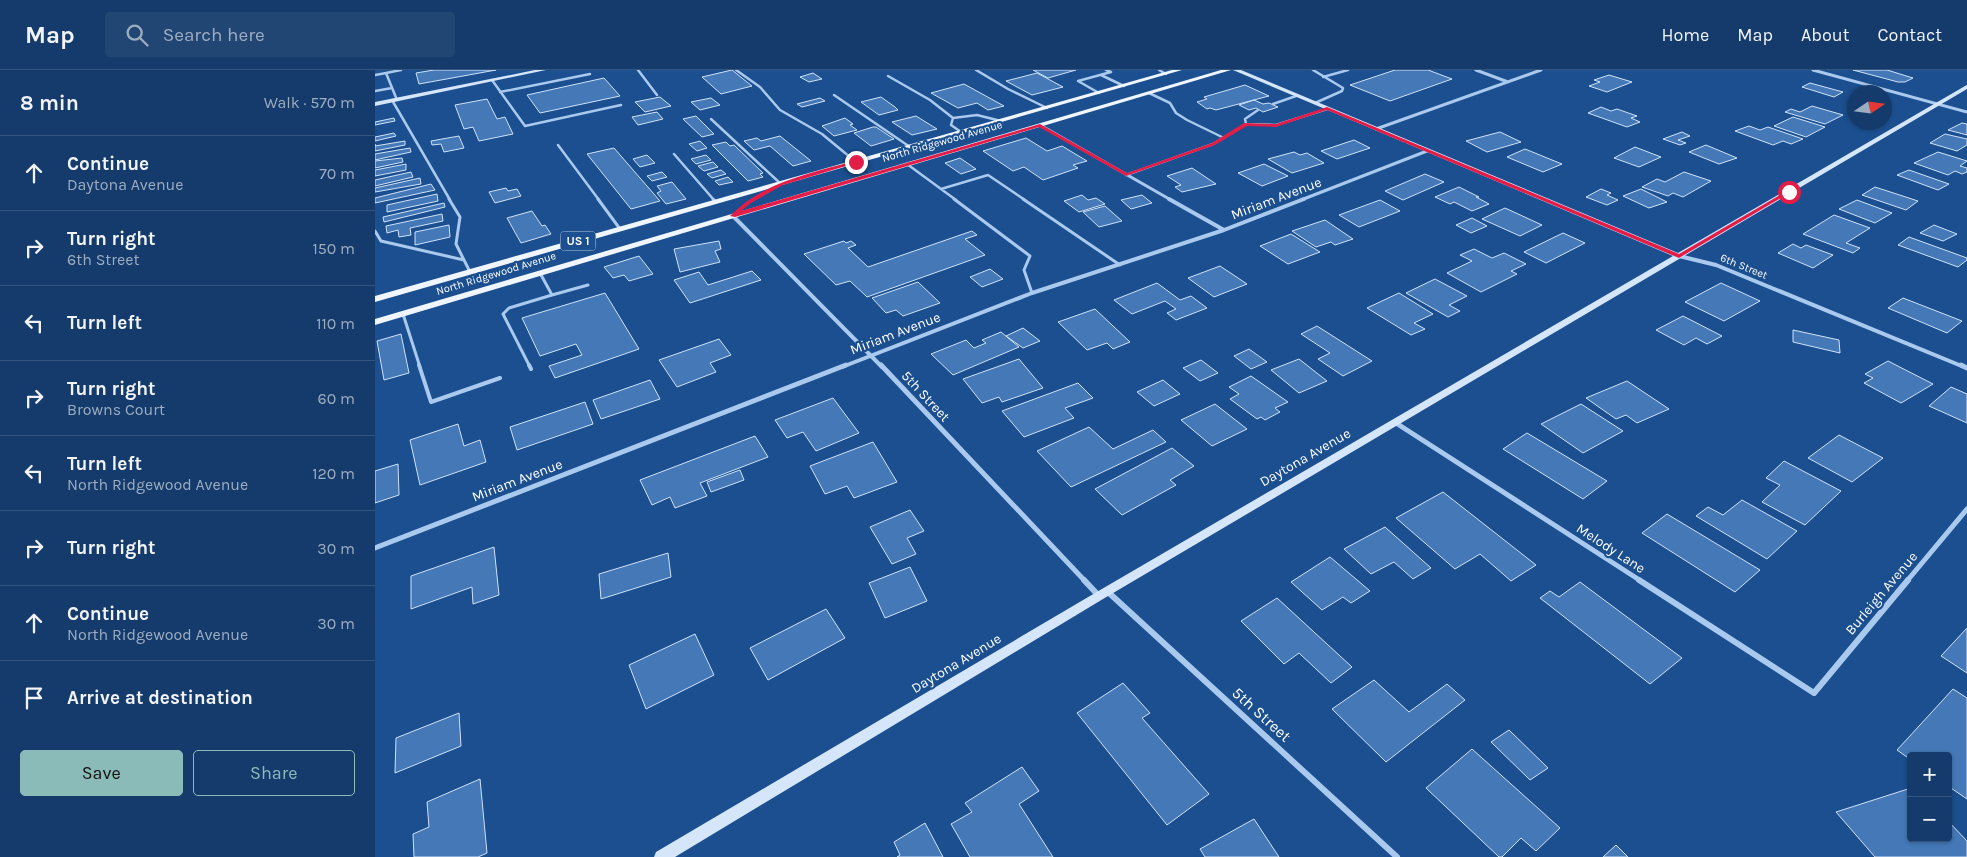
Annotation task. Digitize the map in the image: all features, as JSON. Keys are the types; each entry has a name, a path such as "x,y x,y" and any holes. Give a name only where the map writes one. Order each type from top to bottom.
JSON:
{"main road":[{"name":"North Ridgewood Avenue","path":"375,299 1124,86 1163,72 1179,70"},
{"name":"North Ridgewood Avenue","path":"375,322 1228,70"},
{"path":"733,216 749,202 781,184"},
{"path":"679,231 704,216 714,207 716,202"}],"street":[{"path":"375,104 543,70"},
{"name":"6th Street","path":"1236,70 1679,256 1716,266 1967,368"},
{"path":"1476,70 1509,82"},
{"path":"1375,129 1541,70"},
{"path":"1813,70 1967,112"},
{"name":"Daytona Avenue","path":"661,857 1103,594 1967,87"},
{"path":"1040,126 1224,230"},
{"name":"Miriam Avenue","path":"375,548 1031,292 1120,265 1224,230 1427,151"},
{"name":"5th Street","path":"733,216 1103,594 1397,857"},
{"name":"Melody Lane","path":"1396,423 1814,693"},
{"name":"Burleigh Avenue","path":"1814,693 1967,509"}],"lane":[{"path":"375,75 401,70"},
{"path":"638,70 657,95"},
{"path":"736,70 760,87 780,110 822,134 856,162"},
{"path":"976,70 1008,89 1047,108"},
{"path":"1099,93 1078,82 1111,72 1106,70"},
{"path":"1313,70 1343,88 1342,91 1315,103"},
{"path":"1323,77 1348,70"},
{"path":"386,73 394,100 460,217 456,244 470,272"},
{"path":"501,92 590,74"},
{"path":"1101,75 1124,86"},
{"path":"888,76 930,100 953,118"},
{"path":"492,80 525,126 621,105"},
{"path":"375,91 392,88"},
{"path":"1149,93 1170,103 1176,113 1224,138"},
{"path":"835,95 910,147"},
{"path":"1273,104 1296,96"},
{"path":"1126,175 1213,144 1246,124 1276,125 1327,109"},
{"path":"1246,124 1245,119 1258,110"},
{"path":"953,118 964,115 983,115 1001,121"},
{"path":"953,118 951,125 961,132"},
{"path":"711,119 781,184"},
{"path":"559,145 621,229"},
{"path":"674,154 716,202"},
{"path":"907,164 1030,256 1024,270 1031,292"},
{"path":"941,190 988,175 1120,265"},
{"path":"375,231 381,242 464,260"},
{"path":"540,273 552,295"},
{"path":"531,369 503,314 509,308 589,285"},
{"path":"403,314 431,402 501,378"}],"building":[{"path":"434,70 496,70 419,84 416,73"},
{"path":"732,70 752,86 721,94 702,77"},
{"path":"1033,70 1076,70 1048,78"},
{"path":"1395,70 1428,70 1452,79 1390,101 1350,85"},
{"path":"1853,70 1887,70 1913,78 1905,82 1898,82"},
{"path":"813,73 822,79 809,82 800,77"},
{"path":"1037,73 1063,87 1032,95 1006,81"},
{"path":"1609,75 1632,82 1607,92 1589,86 1600,82 1594,80"},
{"path":"604,78 620,96 540,113 527,95"},
{"path":"1810,83 1843,92 1834,97 1802,87"},
{"path":"964,84 1004,106 988,110 977,103 958,108 931,93"},
{"path":"1245,85 1269,96 1216,110 1207,109 1197,102 1207,99 1204,97"},
{"path":"660,97 671,106 645,112 635,102"},
{"path":"881,97 898,110 879,115 861,102"},
{"path":"711,98 720,105 700,110 691,102"},
{"path":"820,98 825,101 802,107 797,104"},
{"path":"487,99 497,119 505,117 513,134 479,141 473,127 464,129 455,105"},
{"path":"1254,100 1278,107 1263,112 1256,108 1249,110 1239,105"},
{"path":"1812,106 1843,115 1825,124 1785,112 1791,109 1800,112"},
{"path":"1601,107 1611,111 1617,109 1637,116 1631,118 1640,122 1627,127 1588,113"},
{"path":"657,112 663,119 638,125 632,117"},
{"path":"696,116 714,134 702,137 683,119"},
{"path":"916,116 937,129 912,135 892,122"},
{"path":"1793,117 1825,127 1806,137 1774,126"},
{"path":"394,118 395,121 375,125 375,122"},
{"path":"845,118 857,130 834,136 822,126"},
{"path":"1962,123 1967,124 1967,135 1948,130"},
{"path":"1749,126 1760,130 1768,127 1803,139 1791,144 1783,141 1773,145 1735,131"},
{"path":"873,127 894,139 871,146 854,133"},
{"path":"1500,132 1521,142 1487,152 1466,141"},
{"path":"1682,132 1690,136 1678,140 1686,143 1680,145 1663,139"},
{"path":"394,133 396,136 375,141 375,137"},
{"path":"1945,134 1967,139 1967,145 1957,151 1930,143"},
{"path":"459,136 464,148 444,152 441,144 432,145 431,141"},
{"path":"780,136 811,161 793,166 770,146 754,150 744,141 757,138 761,141"},
{"path":"1026,138 1047,151 1062,146 1087,161 1073,165 1078,168 1043,180 1024,167 1013,171 983,151"},
{"path":"1354,140 1370,148 1337,159 1321,151"},
{"path":"405,141 405,145 375,151 375,146"},
{"path":"700,141 707,148 697,151 689,144"},
{"path":"726,142 730,146 734,145 763,173 760,174 763,177 748,181 712,145"},
{"path":"1706,145 1737,158 1719,164 1689,152"},
{"path":"1635,147 1661,157 1639,167 1614,158"},
{"path":"410,148 411,152 375,160 375,154"},
{"path":"614,148 660,201 631,209 587,154"},
{"path":"1525,149 1562,164 1543,172 1507,157"},
{"path":"1294,152 1300,155 1307,153 1324,163 1292,173 1268,159"},
{"path":"1938,152 1967,161 1960,166 1967,168 1967,172 1962,174 1955,171 1948,175 1914,163"},
{"path":"647,155 655,163 640,167 633,159"},
{"path":"706,155 711,160 696,164 691,159"},
{"path":"402,158 403,162 375,168 375,161"},
{"path":"960,158 976,169 961,174 945,163"},
{"path":"713,162 718,167 704,171 698,166"},
{"path":"406,164 406,170 375,176 375,170"},
{"path":"1264,164 1288,176 1262,186 1238,173"},
{"path":"1192,168 1216,184 1182,192 1175,187 1181,185 1167,176"},
{"path":"721,170 726,174 712,178 707,174"},
{"path":"1909,170 1949,184 1938,190 1897,175"},
{"path":"411,172 413,177 375,186 375,180"},
{"path":"662,172 667,177 652,181 647,176"},
{"path":"1684,172 1711,181 1683,197 1673,193 1668,196 1642,187 1657,179 1665,182"},
{"path":"1425,174 1444,182 1403,200 1385,191"},
{"path":"728,177 733,182 719,185 715,181"},
{"path":"420,178 421,184 375,192 375,188"},
{"path":"672,182 686,199 666,204 657,193 661,191 657,186"},
{"path":"431,184 435,190 375,203 375,198"},
{"path":"1459,187 1489,204 1472,211 1454,202 1450,204 1435,197"},
{"path":"1875,187 1918,201 1906,210 1862,195"},
{"path":"506,188 508,191 517,189 521,196 495,203 489,192"},
{"path":"1601,189 1611,193 1607,195 1618,200 1607,205 1586,197"},
{"path":"1641,189 1667,202 1649,208 1623,196"},
{"path":"437,194 438,201 387,212 387,205"},
{"path":"1082,195 1088,200 1096,198 1105,204 1079,212 1064,201"},
{"path":"1142,195 1152,203 1131,209 1121,200"},
{"path":"1380,200 1400,211 1359,227 1339,215"},
{"path":"1857,200 1892,213 1875,223 1839,209"},
{"path":"444,203 445,207 384,222 383,217"},
{"path":"1105,206 1122,221 1099,227 1083,212"},
{"path":"1505,208 1542,225 1520,236 1482,219"},
{"path":"532,211 542,226 545,225 551,234 521,243 507,218"},
{"path":"442,214 443,221 410,228 411,235 399,237 398,230 387,233 386,226"},
{"path":"1834,215 1870,228 1846,243 1860,248 1853,253 1803,234"},
{"path":"1472,218 1487,226 1471,233 1456,225"},
{"path":"1325,220 1353,239 1335,245 1331,242 1316,247 1292,231"},
{"path":"449,225 450,237 415,245 415,232"},
{"path":"1934,225 1957,234 1943,241 1920,233"},
{"path":"972,231 977,235 965,239 985,255 867,297 850,281 836,285 804,254 844,241 846,243 851,241 856,245 848,248 868,267"},
{"path":"1563,233 1585,243 1546,263 1524,252"},
{"path":"1291,234 1320,252 1288,264 1260,246"},
{"path":"1909,237 1967,258 1967,260 1958,267 1898,245"},
{"path":"719,241 721,249 715,251 720,262 680,272 674,249"},
{"path":"1793,244 1801,248 1806,245 1833,255 1813,268 1778,253"},
{"path":"1474,249 1492,258 1504,253 1526,264 1511,271 1517,274 1481,292 1447,273 1472,261 1460,255"},
{"path":"639,256 653,274 629,281 624,275 613,278 604,267"},
{"path":"1220,266 1247,284 1214,297 1188,278"},
{"path":"990,269 1003,279 982,287 970,277"},
{"path":"752,271 761,280 690,303 674,280 699,272 708,285"},
{"path":"1435,279 1467,296 1449,305 1460,311 1448,317 1406,293"},
{"path":"918,282 940,303 903,316 896,310 886,313 872,298"},
{"path":"1157,283 1180,300 1191,296 1207,308 1176,320 1167,313 1176,309 1165,301 1132,314 1114,300"},
{"path":"1721,283 1760,301 1724,321 1685,302"},
{"path":"605,293 639,349 555,378 549,366 582,355 576,344 540,356 522,318"},
{"path":"1399,293 1433,314 1414,323 1425,329 1411,335 1367,308"},
{"path":"1903,298 1962,321 1947,333 1888,308"},
{"path":"1095,309 1130,342 1113,349 1107,343 1087,350 1058,322"},
{"path":"1683,316 1722,336 1707,344 1696,338 1684,345 1656,330"},
{"path":"1317,326 1372,361 1343,376 1318,359 1330,353 1301,334"},
{"path":"1023,328 1040,341 1023,348 1006,336"},
{"path":"1793,330 1839,340 1840,353 1793,342"},
{"path":"1001,332 1019,347 953,375 931,354 966,340 974,348 986,343 982,340"},
{"path":"401,334 409,373 384,380 377,341"},
{"path":"719,339 731,355 710,363 716,372 677,387 659,360"},
{"path":"1249,349 1267,362 1251,369 1234,356"},
{"path":"1019,359 1043,388 1002,402 999,397 982,403 963,379"},
{"path":"1299,359 1327,381 1299,393 1271,370"},
{"path":"1201,360 1218,373 1200,381 1183,368"},
{"path":"1888,361 1933,384 1901,403 1864,383 1873,378 1865,374"},
{"path":"1251,376 1288,402 1275,408 1280,412 1265,420 1261,417 1257,419 1230,399 1239,394 1229,387"},
{"path":"650,380 660,399 601,419 593,400"},
{"path":"1163,380 1180,394 1154,406 1137,392"},
{"path":"1627,381 1669,409 1637,423 1626,415 1616,419 1586,398"},
{"path":"1078,383 1093,398 1065,408 1074,418 1024,437 1002,411"},
{"path":"1951,387 1967,394 1967,423 1929,406"},
{"path":"833,398 859,433 816,451 803,432 787,438 775,420"},
{"path":"585,402 593,424 517,450 510,427"},
{"path":"1215,404 1247,429 1212,446 1181,420"},
{"path":"1581,404 1623,431 1583,453 1541,424"},
{"path":"458,424 464,446 480,440 486,462 420,485 410,440"},
{"path":"1089,427 1113,449 1153,430 1166,442 1071,487 1037,451"},
{"path":"1527,433 1607,481 1583,499 1503,449"},
{"path":"1839,435 1883,458 1852,482 1808,458"},
{"path":"755,436 768,457 700,483 707,496 675,508 670,497 652,505 640,480"},
{"path":"873,442 897,482 854,498 847,486 825,494 810,466"},
{"path":"1172,448 1194,466 1170,480 1176,485 1122,515 1095,489"},
{"path":"1784,461 1841,491 1805,525 1762,502 1780,485 1766,478"},
{"path":"398,464 399,495 375,503 375,471"},
{"path":"740,470 744,480 711,492 707,482"},
{"path":"1443,492 1536,565 1511,581 1480,554 1455,569 1396,518"},
{"path":"1742,500 1797,531 1767,559 1696,516 1708,507 1723,515"},
{"path":"910,510 924,531 907,538 916,554 892,564 870,527"},
{"path":"1667,514 1760,570 1735,592 1642,533"},
{"path":"1385,527 1431,568 1413,579 1394,562 1371,574 1344,549"},
{"path":"494,547 499,595 473,604 472,587 411,609 411,576"},
{"path":"668,553 671,577 601,599 599,574"},
{"path":"1330,557 1370,591 1351,603 1343,597 1322,610 1291,582"},
{"path":"910,567 927,601 885,618 869,583"},
{"path":"1580,582 1682,658 1650,684 1540,598 1550,591 1559,597"},
{"path":"1277,598 1352,667 1331,683 1299,653 1284,664 1241,621"},
{"path":"826,609 845,638 768,680 750,648"},
{"path":"1967,628 1967,673 1941,656"},
{"path":"695,634 714,675 646,709 629,665"},
{"path":"1374,680 1409,712 1447,684 1465,700 1386,762 1332,709"},
{"path":"1123,683 1150,713 1142,718 1209,794 1167,825 1077,713"},
{"path":"1953,689 1967,698 1967,799 1952,789 1952,752 1907,752 1907,757 1897,750"},
{"path":"459,713 461,746 395,773 396,738"},
{"path":"1509,730 1548,768 1530,780 1491,742"},
{"path":"1472,749 1560,828 1536,851 1521,838 1502,857 1499,857 1426,788"},
{"path":"1022,767 1039,791 1019,804 1053,857 970,857 951,824 972,812 965,803"},
{"path":"480,779 487,853 478,857 414,857 413,834 429,827 427,802"},
{"path":"1907,789 1907,842 1952,842 1952,825 1967,841 1967,857 1875,857 1836,812"},
{"path":"1254,819 1279,857 1205,857 1200,849"},
{"path":"925,823 943,857 897,857 900,855 894,842"},
{"path":"1616,845 1628,857 1603,857"}],"route":[{"path":"856,162 781,184 749,202 733,216 1040,126 1126,175 1213,144 1246,124 1252,126 1276,125 1327,109 1679,256 1789,192"}]}
